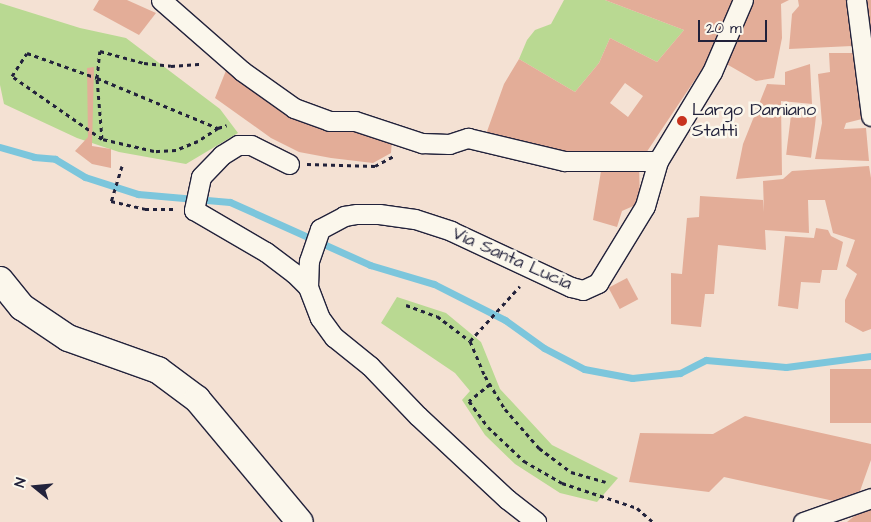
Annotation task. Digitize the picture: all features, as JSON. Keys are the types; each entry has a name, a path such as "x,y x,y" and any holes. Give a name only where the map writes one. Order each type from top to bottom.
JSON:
{"main road":[{"path":"0,280 22,307 68,338 158,370 196,399 300,522"}],"street":[{"path":"161,0 217,52 294,108 329,121 355,121 422,143 448,144 468,138 564,160 658,161"},
{"name":"Via Santa Lucia","path":"308,287 309,260 320,229 338,218 357,214 379,214 415,219 451,231 571,287 583,290 598,283 645,206 658,161 712,72 743,0"},
{"path":"856,0 871,116"},
{"path":"298,162 251,145 238,146 222,155 201,177 194,210 266,252 294,273 308,287 320,318 334,337 370,366 418,416 507,499 536,522"},
{"path":"803,522 871,498"}],"path":[{"path":"102,140 98,78 100,51 144,63 171,66 204,64 217,52"},
{"path":"218,128 98,78 27,53 12,76 68,113 102,140 154,151 176,150 198,141 218,128 232,124"},
{"path":"298,162 314,165 375,166 394,155 397,136"},
{"path":"298,162 314,165"},
{"path":"122,166 111,202 145,208 194,210"},
{"path":"470,341 522,284"},
{"path":"406,305 437,316 470,341 490,384 505,410 539,448 571,472 606,482"},
{"path":"490,384 469,401 488,427 524,461 562,483 637,508 653,522"}],"green space":[{"path":"564,0 605,0 684,30 657,62 610,38 599,63 575,92 519,59 527,40 535,30 551,24"},
{"path":"0,3 80,28 126,38 220,109 238,133 186,164 119,152 77,138 4,104 0,85"},
{"path":"397,297 446,313 481,342 500,389 552,445 618,478 597,502 560,493 515,464 485,435 462,400 470,391 455,373 381,323"}],"building":[{"path":"99,0 127,0 156,13 139,35 93,10"},
{"path":"605,0 735,0 708,60 644,156 565,156 485,137 504,84 519,59 575,92 599,63 610,38 657,62 684,30","holes":["625,83 643,96 628,117 610,103"]},
{"path":"749,0 789,0 781,4 782,38 774,78 756,81 723,62"},
{"path":"798,0 848,0 852,46 789,49 792,14 799,6"},
{"path":"865,0 871,0 871,40 870,40"},
{"path":"829,53 854,53 862,119 846,123 844,129 866,128 869,161 815,159 822,123 818,74 830,72"},
{"path":"810,64 812,104 781,101 782,175 736,179 743,144 767,84 785,85 785,72"},
{"path":"94,67 92,146 111,149 111,168 92,164 75,151 88,137 87,68"},
{"path":"227,68 359,129 392,140 391,153 373,163 331,158 299,152 271,138 215,98"},
{"path":"792,107 817,110 811,158 786,155"},
{"path":"639,163 640,203 622,211 617,227 593,220 602,165"},
{"path":"869,166 871,178 871,329 863,332 845,322 845,300 857,274 846,266 855,240 833,233 825,200 808,200 809,233 765,230 766,250 718,245 714,294 705,294 701,327 671,324 671,273 682,274 687,218 699,217 700,196 763,200 764,212 763,181 783,179 792,171"},
{"path":"816,228 828,230 831,236 843,242 837,270 822,270 820,283 801,282 798,309 778,306 785,236 814,238"},
{"path":"627,278 638,299 620,309 608,288"},
{"path":"830,369 871,369 871,423 830,423"},
{"path":"745,416 871,444 871,460 860,491 834,501 724,477 709,492 629,482 640,433 713,434"},
{"path":"867,506 871,508 871,522 847,522"}],"waterway":[{"path":"0,147 34,157 55,159 85,177 138,194 230,202 370,265 434,284 505,320 544,348 584,369 632,378 680,373 706,360 786,367 871,356"}],"place":[{"name":"Largo Damiano Statti","path":"682,121"}]}
